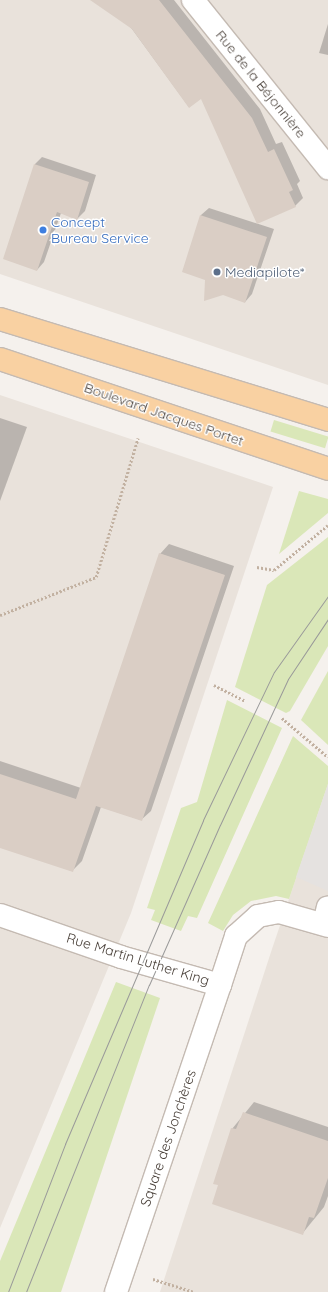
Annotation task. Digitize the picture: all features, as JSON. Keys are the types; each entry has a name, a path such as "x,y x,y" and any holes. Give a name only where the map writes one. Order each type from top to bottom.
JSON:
{"main road":[{"path":"0,319 328,420"},
{"name":"Boulevard Jacques Portet","path":"0,359 328,469"}],"street":[{"name":"Rue de la Béjonnière","path":"193,0 328,168"},
{"name":"Rue Martin Luther King","path":"0,915 121,957 220,985 236,936 249,921 279,912 326,919"},
{"name":"Square des Jonchères","path":"116,1292 220,985"}],"path":[{"path":"0,616 96,577 138,438"},
{"path":"257,567 274,570 328,525"},
{"path":"214,685 245,701"},
{"path":"282,718 328,757"},
{"path":"153,1279 194,1292"}],"shaded area":[{"path":"0,0 328,0 328,385 0,274"},
{"path":"0,395 273,487 131,913 0,1228"},
{"path":"328,784 328,1292 160,1292 272,949"},
{"path":"328,784 328,891 296,877"}],"green space":[{"path":"274,420 328,437 325,448 270,431"},
{"path":"299,491 328,499 328,513 279,554"},
{"path":"328,537 328,646 290,711 286,713 235,687 267,585"},
{"path":"328,671 328,745 301,720"},
{"path":"227,700 282,728 197,918 188,916 181,931 151,920 155,910 147,908 181,808 197,802"},
{"path":"293,736 328,766 328,784 289,899 276,896 251,901 233,915 223,931 208,923"},
{"path":"116,982 160,998 61,1292 0,1292 0,1261"}],"building":[{"path":"90,0 159,0 252,118 268,152 274,149 293,190 289,192 296,207 257,224 201,99 189,108 132,29"},
{"path":"34,164 89,182 77,220 57,212 37,271 3,259"},
{"path":"200,215 267,237 245,303 223,295 204,301 205,280 182,272"},
{"path":"159,553 225,575 142,821 96,806 73,872 0,848 0,774 76,799"},
{"path":"243,1112 328,1141 328,1178 314,1218 309,1217 303,1235 212,1204 218,1185 213,1184 231,1128 236,1129"}],"tram line":[{"path":"8,1292 65,1144 203,820 274,672 328,596"},
{"path":"26,1292 149,985 220,825 288,679 328,619"}],"place":[{"name":"Concept Bureau Service","path":"43,230"},
{"name":"Mediapilote*","path":"217,272"}]}
